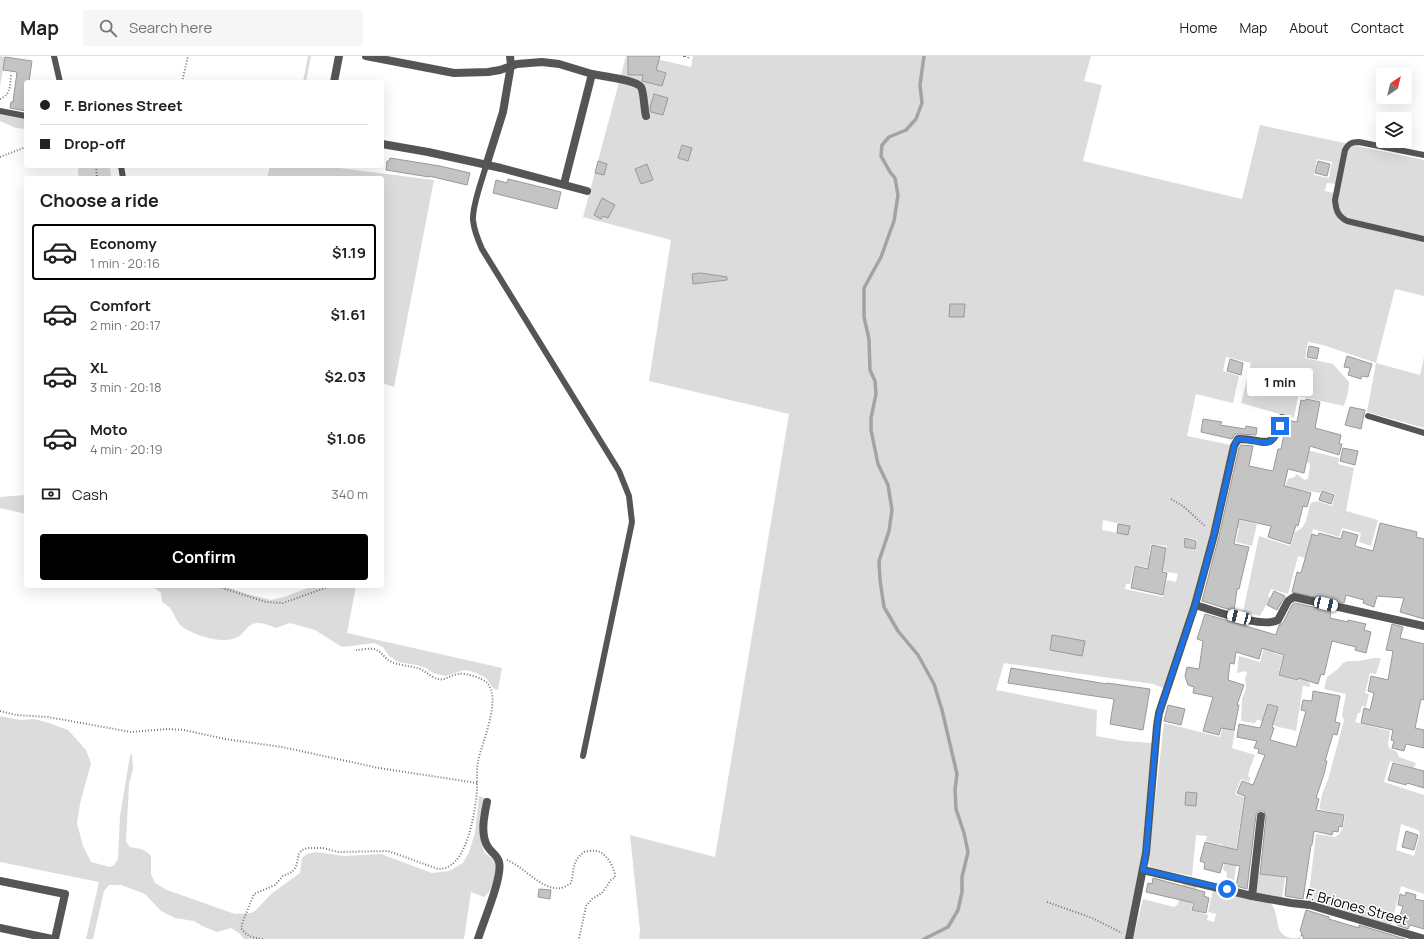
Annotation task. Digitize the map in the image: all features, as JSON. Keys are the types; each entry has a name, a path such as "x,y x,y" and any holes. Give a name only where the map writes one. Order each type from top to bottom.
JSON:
{"street":[{"path":"334,80 339,56"},
{"path":"366,56 454,73 488,72 500,70 511,65 551,62 592,74 638,84 642,88 646,116"},
{"path":"486,166 503,112 511,65 510,56"},
{"path":"564,184 592,74"},
{"path":"384,144 428,152 564,184 587,191"},
{"path":"1129,938 1146,853 1159,713 1195,606 1214,535 1235,443 1238,439 1263,443 1270,441 1277,434 1282,418"},
{"path":"1195,606 1256,622 1270,623 1275,622 1281,616 1290,598 1297,597 1424,626"},
{"path":"478,939 499,872 499,862 486,844 484,838 484,815 487,802"},
{"path":"1252,896 1261,816"},
{"name":"F. Briones Street","path":"1143,870 1252,896 1310,905 1424,939"},
{"path":"0,881 65,894 54,939 0,928"}],"lane":[{"path":"54,56 60,80"},
{"path":"0,111 24,116"},
{"path":"1424,155 1353,142 1348,145 1345,150 1335,200 1335,208 1340,216 1347,221 1424,239"},
{"path":"486,166 474,208 473,219 475,232 482,249 619,471 629,496 632,522 583,756"},
{"path":"1368,416 1424,433"}],"path":[{"path":"182,80 188,56"},
{"path":"0,99 5,97 9,92 11,75"},
{"path":"0,157 24,148"},
{"path":"1172,499 1184,506 1214,535"},
{"path":"222,588 266,602 283,603 323,588"},
{"path":"263,939 248,936 241,928 251,899 254,894 275,885 283,876 292,872 296,867 299,854 302,850 307,848 323,848 338,852 388,851 438,869 444,869 452,865 461,854 470,831 476,800 478,761 489,720 493,699 492,690 486,682 465,674 458,674 445,680 439,680 420,669 401,665 388,660 381,652 373,649 356,650"},
{"path":"0,711 16,715 48,717 131,732 163,729 184,730 225,739 282,747 379,768 477,782"},
{"path":"499,862 502,860 513,862 543,885 554,888 567,887 571,883 574,864 577,858 584,852 595,851 602,853 615,872 615,877 602,892 592,899 586,906 579,939"},
{"path":"1047,902 1092,918 1129,938"}],"shaded area":[{"path":"0,56 5,57 0,87"},
{"path":"308,56 311,56 306,80 303,80"},
{"path":"626,56 643,56 691,67 693,56 1091,56 1084,81 1102,85 1083,161 1242,199 1260,125 1424,160 1424,296 1395,289 1376,363 1323,345 1308,342 1305,358 1333,364 1349,382 1348,393 1344,406 1298,396 1294,418 1241,403 1251,363 1226,357 1223,371 1239,376 1233,403 1196,394 1187,436 1231,445 1218,504 1195,594 1163,688 1153,684 1004,663 996,690 1097,710 1096,736 1124,741 1152,743 1142,854 1126,939 639,939 640,930 630,835 715,857 789,414 649,381 671,240 583,217","holes":["1317,159 1332,162 1329,178 1314,175","1327,183 1335,184 1334,193 1325,191","1103,520 1130,526 1129,535 1102,530","1185,537 1197,540 1195,550 1183,547","1151,544 1167,546 1165,558 1149,555","1134,565 1178,574 1176,582 1167,580 1163,597 1125,589 1126,584 1130,584"]},
{"path":"0,109 24,114 24,129 16,128 0,121"},
{"path":"79,168 110,168 111,176 79,176"},
{"path":"270,168 339,168 434,180 394,387 384,384 384,176 268,176"},
{"path":"1424,357 1424,428 1367,412 1376,363 1420,375"},
{"path":"1307,450 1339,458 1338,464 1354,468 1346,511 1378,520 1371,546 1359,542 1361,533 1342,528 1339,537 1313,529 1305,558 1298,556 1288,594 1271,589 1268,596 1270,598 1260,616 1243,612 1259,536 1290,546 1295,532 1304,524 1312,502 1318,501 1332,506 1335,494 1321,490 1320,493 1285,487 1288,479 1295,477 1296,474 1305,480 1308,479 1310,466 1309,463 1305,461"},
{"path":"24,495 24,514 0,508 0,497"},
{"path":"1236,519 1257,524 1252,546 1236,542 1239,528 1235,527"},
{"path":"153,588 229,588 271,600 308,588 356,588 347,633 502,668 498,690 493,688 486,678 474,672 464,670 446,676 433,673 426,668 417,665 398,662 389,656 383,647 374,643 342,647 315,630 290,623 276,628 257,623 250,625 241,635 228,640 205,637 182,626 170,608 162,602 161,593"},
{"path":"1264,647 1274,649 1274,653 1283,656 1278,675 1299,681 1303,669 1312,671 1308,682 1310,683 1310,687 1303,686 1296,731 1259,720 1255,723 1241,721 1242,699 1246,688 1245,678 1247,673 1246,671 1237,673 1239,656 1260,662"},
{"path":"1381,658 1376,674 1370,673 1365,693 1369,694 1366,707 1362,706 1355,722 1390,731 1388,743 1389,748 1397,752 1399,757 1416,763 1414,768 1390,761 1384,782 1424,795 1424,894 1401,886 1391,926 1308,902 1316,834 1335,837 1340,833 1344,824 1345,815 1319,809 1344,720 1342,715 1346,694 1324,689 1327,677 1338,669 1343,663 1348,661","holes":["1401,824 1418,830 1420,833 1414,856 1396,850"]},
{"path":"0,716 20,720 34,719 68,730 86,750 91,763 80,804 77,823 83,846 91,862 110,867 114,865 118,859 120,816 130,756 132,753 133,769 129,784 126,842 130,847 141,849 151,856 151,874 155,883 167,890 235,914 251,913 256,910 271,894 300,873 302,858 307,854 316,852 344,856 381,854 432,873 449,871 463,863 469,852 475,833 479,796 485,798 480,816 482,844 484,852 495,861 496,871 493,886 484,897 471,892 464,939 244,939 239,933 231,928 217,932 194,921 175,918 161,911 145,894 121,885 109,885 104,891 93,939 86,939 99,882 0,862"},
{"path":"1224,721 1236,723 1232,748 1255,755 1248,776 1250,778 1249,782 1241,779 1235,794 1244,797 1235,856 1237,860 1233,887 1225,885 1227,873 1223,869 1226,855 1221,853 1223,845 1206,841 1207,836 1196,835 1192,876 1150,867 1148,863 1164,723 1220,737"},
{"path":"1257,874 1285,877 1282,899 1257,894 1255,891"},
{"path":"1184,882 1197,885 1191,910 1208,915 1207,920 1214,922 1216,914 1208,912 1213,890 1270,903 1276,913 1281,933 1293,938 1301,937 1301,939 1133,939 1143,899 1174,907 1178,904"}],"building":[{"path":"628,56 660,56 656,70 666,73 662,86 642,81 643,75 628,75"},
{"path":"5,57 32,61 29,80 24,80 24,111 10,108 11,102 13,102 17,72 3,70"},
{"path":"654,94 668,98 663,115 651,112 650,108"},
{"path":"682,145 692,148 688,161 678,158"},
{"path":"390,158 440,166 470,173 467,185 429,176 386,170 387,161 389,161"},
{"path":"598,161 607,164 604,175 595,173"},
{"path":"1318,161 1330,164 1327,176 1315,173"},
{"path":"647,164 653,180 641,184 635,169"},
{"path":"508,179 561,192 557,209 493,193 496,180 507,183"},
{"path":"602,198 615,205 608,218 603,216 601,219 594,215"},
{"path":"701,273 727,277 727,280 693,284 692,274"},
{"path":"950,304 965,304 964,317 949,317"},
{"path":"1309,346 1319,348 1317,359 1307,357"},
{"path":"1347,356 1372,364 1368,377 1362,376 1361,379 1348,375 1350,368 1344,367"},
{"path":"1230,359 1243,363 1241,375 1227,371"},
{"path":"1306,399 1320,402 1315,428 1341,435 1339,444 1342,444 1339,455 1310,446 1304,473 1288,469 1284,486 1311,493 1307,507 1303,506 1298,526 1296,525 1290,544 1268,537 1271,526 1239,519 1234,544 1249,547 1239,589 1237,589 1234,611 1202,601 1219,536 1239,448 1241,445 1253,446 1249,466 1273,471 1278,449 1281,449 1287,420 1297,422 1301,400 1305,401"},
{"path":"1350,407 1365,410 1361,429 1345,425"},
{"path":"1203,419 1222,422 1220,425 1245,429 1246,426 1257,428 1256,435 1235,434 1232,439 1201,432"},
{"path":"1343,448 1358,451 1355,465 1340,461"},
{"path":"1322,491 1334,495 1331,504 1319,500"},
{"path":"1380,523 1417,532 1416,537 1424,539 1424,619 1400,612 1404,598 1377,596 1374,607 1363,603 1364,600 1346,595 1344,603 1292,592 1297,572 1301,573 1312,534 1318,536 1319,533 1341,539 1343,531 1358,535 1355,546 1373,551"},
{"path":"1118,524 1130,526 1128,535 1117,533"},
{"path":"1185,538 1196,541 1195,549 1184,547"},
{"path":"1152,545 1166,548 1162,572 1167,573 1163,595 1131,588 1135,566 1148,569"},
{"path":"1274,591 1285,596 1277,610 1267,605"},
{"path":"1295,603 1331,611 1330,618 1366,624 1364,630 1371,632 1366,653 1355,650 1356,647 1332,641 1324,675 1321,674 1318,684 1299,678 1298,680 1279,675 1284,655 1262,648 1259,659 1236,652 1234,664 1230,663 1228,680 1244,685 1237,705 1239,705 1234,730 1221,728 1219,735 1203,731 1213,697 1193,693 1194,687 1188,685 1185,676 1187,667 1199,669 1203,641 1197,639 1205,614 1276,635 1279,625 1283,623 1292,605"},
{"path":"1392,624 1403,627 1400,638 1424,644 1424,700 1421,699 1415,728 1424,730 1424,748 1406,744 1404,751 1392,748 1394,741 1391,740 1393,730 1361,723 1364,708 1370,710 1374,693 1368,691 1371,676 1388,680 1393,651 1386,650"},
{"path":"1052,635 1085,641 1082,656 1050,650"},
{"path":"1011,668 1107,684 1150,689 1143,730 1110,724 1114,699 1008,683"},
{"path":"1313,691 1340,696 1335,722 1340,723 1337,735 1333,734 1325,761 1327,761 1324,774 1316,798 1319,799 1316,810 1344,815 1342,827 1339,826 1338,832 1333,831 1332,835 1314,831 1303,899 1285,896 1287,877 1260,874 1266,817 1264,811 1258,811 1256,815 1247,889 1236,886 1240,866 1223,863 1220,873 1204,869 1205,863 1200,861 1205,842 1237,850 1245,796 1237,793 1242,781 1253,785 1265,755 1258,753 1259,749 1254,748 1257,741 1237,737 1239,724 1260,728 1268,704 1278,707 1270,740 1296,747 1306,711 1301,710 1303,700 1312,701"},
{"path":"1168,705 1185,709 1181,725 1164,721"},
{"path":"1393,763 1424,771 1424,788 1388,780"},
{"path":"1186,792 1197,793 1196,806 1185,805"},
{"path":"1406,831 1418,835 1414,850 1402,847"},
{"path":"1153,878 1205,892 1204,896 1209,898 1206,913 1192,910 1194,903 1146,892 1148,883 1152,884"},
{"path":"539,889 551,890 550,899 538,897"},
{"path":"1406,892 1416,895 1415,899 1424,901 1424,929 1410,925 1408,929 1397,925 1403,906 1398,905 1400,894 1405,896"},
{"path":"1306,910 1359,928 1359,925 1405,939 1303,939 1304,936 1301,936 1302,932 1300,931"}],"waterway":[{"path":"924,56 920,85 922,103 916,119 906,130 889,137 882,145 881,156 895,178 898,195 894,221 881,257 864,288 864,317 869,339 870,370 875,381 876,394 871,418 871,430 878,464 888,485 892,510 889,531 879,561 884,607 898,631 918,655 934,684 942,710 957,774 955,790 956,809 964,833 968,852 962,877 962,892 958,910 948,927 924,939"}],"route":[{"path":"1227,889 1143,870 1146,853 1157,726 1163,700 1195,606 1214,535 1236,440 1240,439 1268,443 1275,437 1280,426"}]}
